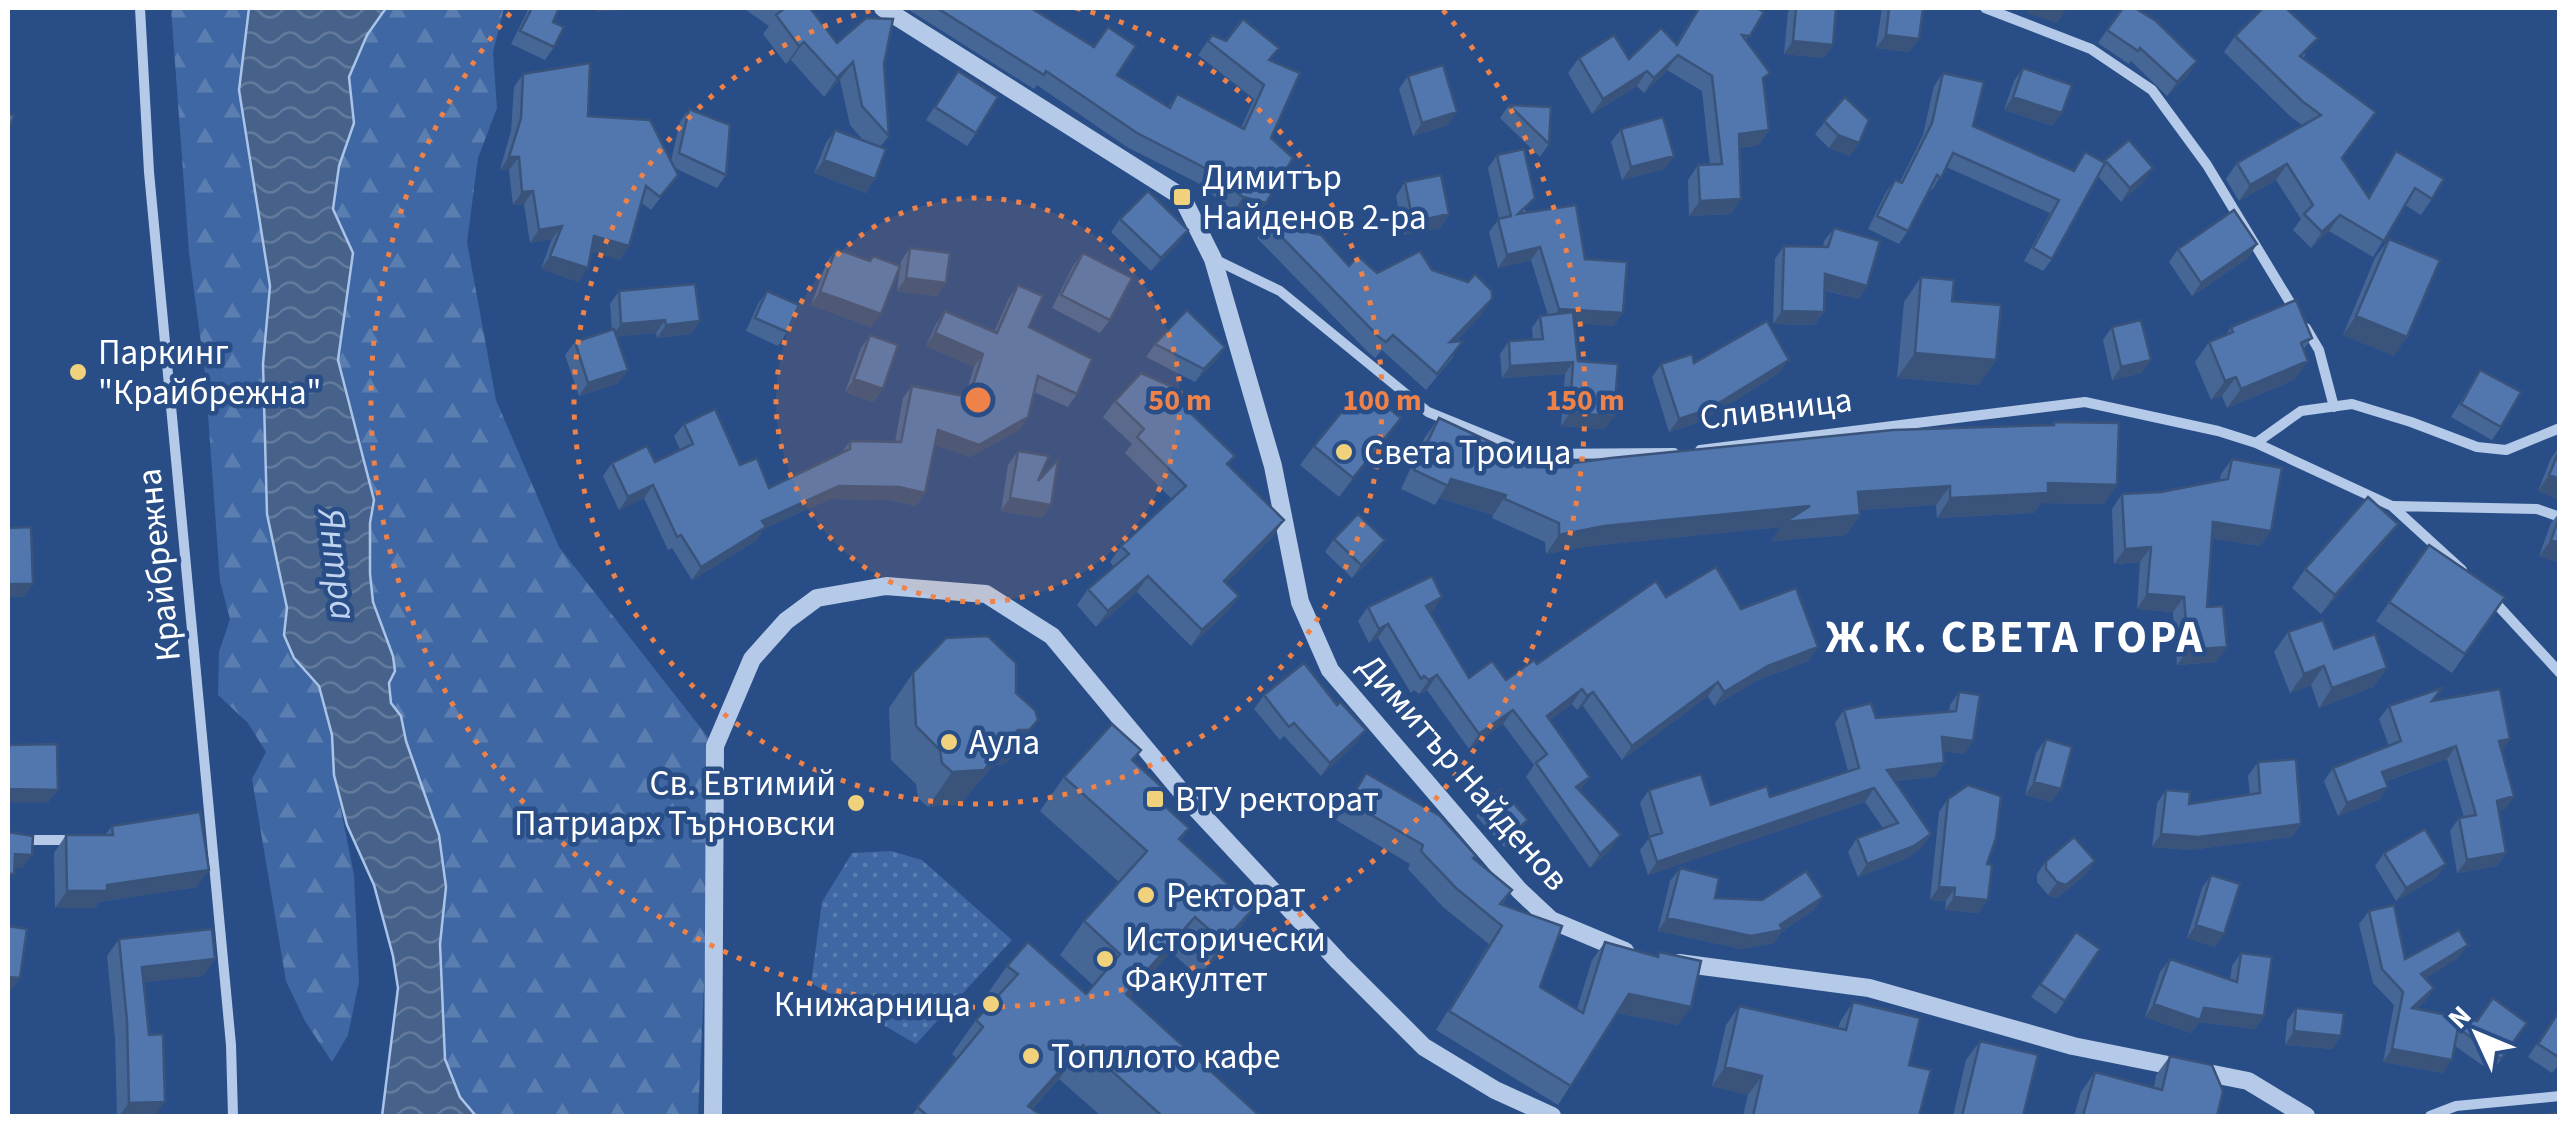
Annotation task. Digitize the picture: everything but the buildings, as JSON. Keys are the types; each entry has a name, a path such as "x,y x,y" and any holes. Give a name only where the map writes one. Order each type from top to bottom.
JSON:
{"street":[{"name":"Крайбрежна","path":"140,8 146,140 223,950 234,1116"},
{"path":"883,8 1182,197 1214,259"},
{"path":"1986,8 2091,49 2152,90 2207,165 2319,350 2334,407"},
{"name":"Сливница","path":"1214,259 1280,290 1428,412 1532,454 1671,454 2085,402 2218,431 2256,444 2392,506 2465,573"},
{"name":"Димитър Найденов","path":"1214,259 1274,466 1300,602 1330,670 1454,818 1551,920 1656,960 1869,988 2073,1046 2248,1081 2306,1116"},
{"path":"2256,444 2302,412 2352,404 2492,449 2506,450 2560,428"},
{"path":"2392,506 2537,509 2560,517"},
{"path":"713,1116 715,746 752,658 786,621 817,598 886,586 986,594 1052,636 1190,802 1424,1047 1495,1090 1552,1116"},
{"path":"2480,586 2560,674"},
{"path":"8,840 69,840"},
{"path":"2430,1116 2456,1106 2560,1096"}],"green space":[{"path":"171,8 249,8 239,90 270,286 263,364 267,514 287,608 284,635 294,658 319,686 332,735 334,775 354,875 359,982 348,1035 332,1062 305,1021 286,981 252,779 266,752 248,723 218,695 219,652 230,619 220,581"},
{"path":"386,8 504,8 493,52 497,108 478,158 467,242 496,400 559,547 715,746 698,1116 476,1116 460,1097 445,1059 440,944 446,887 439,835 401,716 391,703 393,656 373,602 370,574 374,500 338,360 353,253 333,209 339,166 354,123 349,77 367,35"},
{"path":"891,851 922,860 1012,940 916,1044 811,983 822,902 852,853"}],"water":[{"name":"Янтра","path":"249,8 386,8 367,35 349,77 354,123 339,166 333,209 353,253 338,360 374,500 370,574 373,602 393,656 391,703 401,716 439,835 446,887 440,944 445,1059 460,1097 476,1116 382,1116 398,988 393,956 374,885 347,825 334,775 332,735 319,686 294,658 284,635 287,608 267,514 263,364 270,286 239,90"}],"place":[{"name":"Димитър Найденов 2-ра","path":"1182,197"},
{"name":"Паркинг \"Крайбрежна\"","path":"78,372"},
{"name":"Света Троица","path":"1344,452"},
{"name":"Аула","path":"949,742"},
{"name":"ВТУ ректорат","path":"1155,799"},
{"name":"Св. Евтимий Патриарх Търновски","path":"856,803"},
{"name":"Ректорат","path":"1146,895"},
{"name":"Исторически Факултет","path":"1105,959"},
{"name":"Книжарница","path":"991,1004"},
{"name":"Топллото кафе","path":"1031,1056"}],"district":[{"name":"Ж.К. СВЕТА ГОРА","path":"2015,636"}]}
